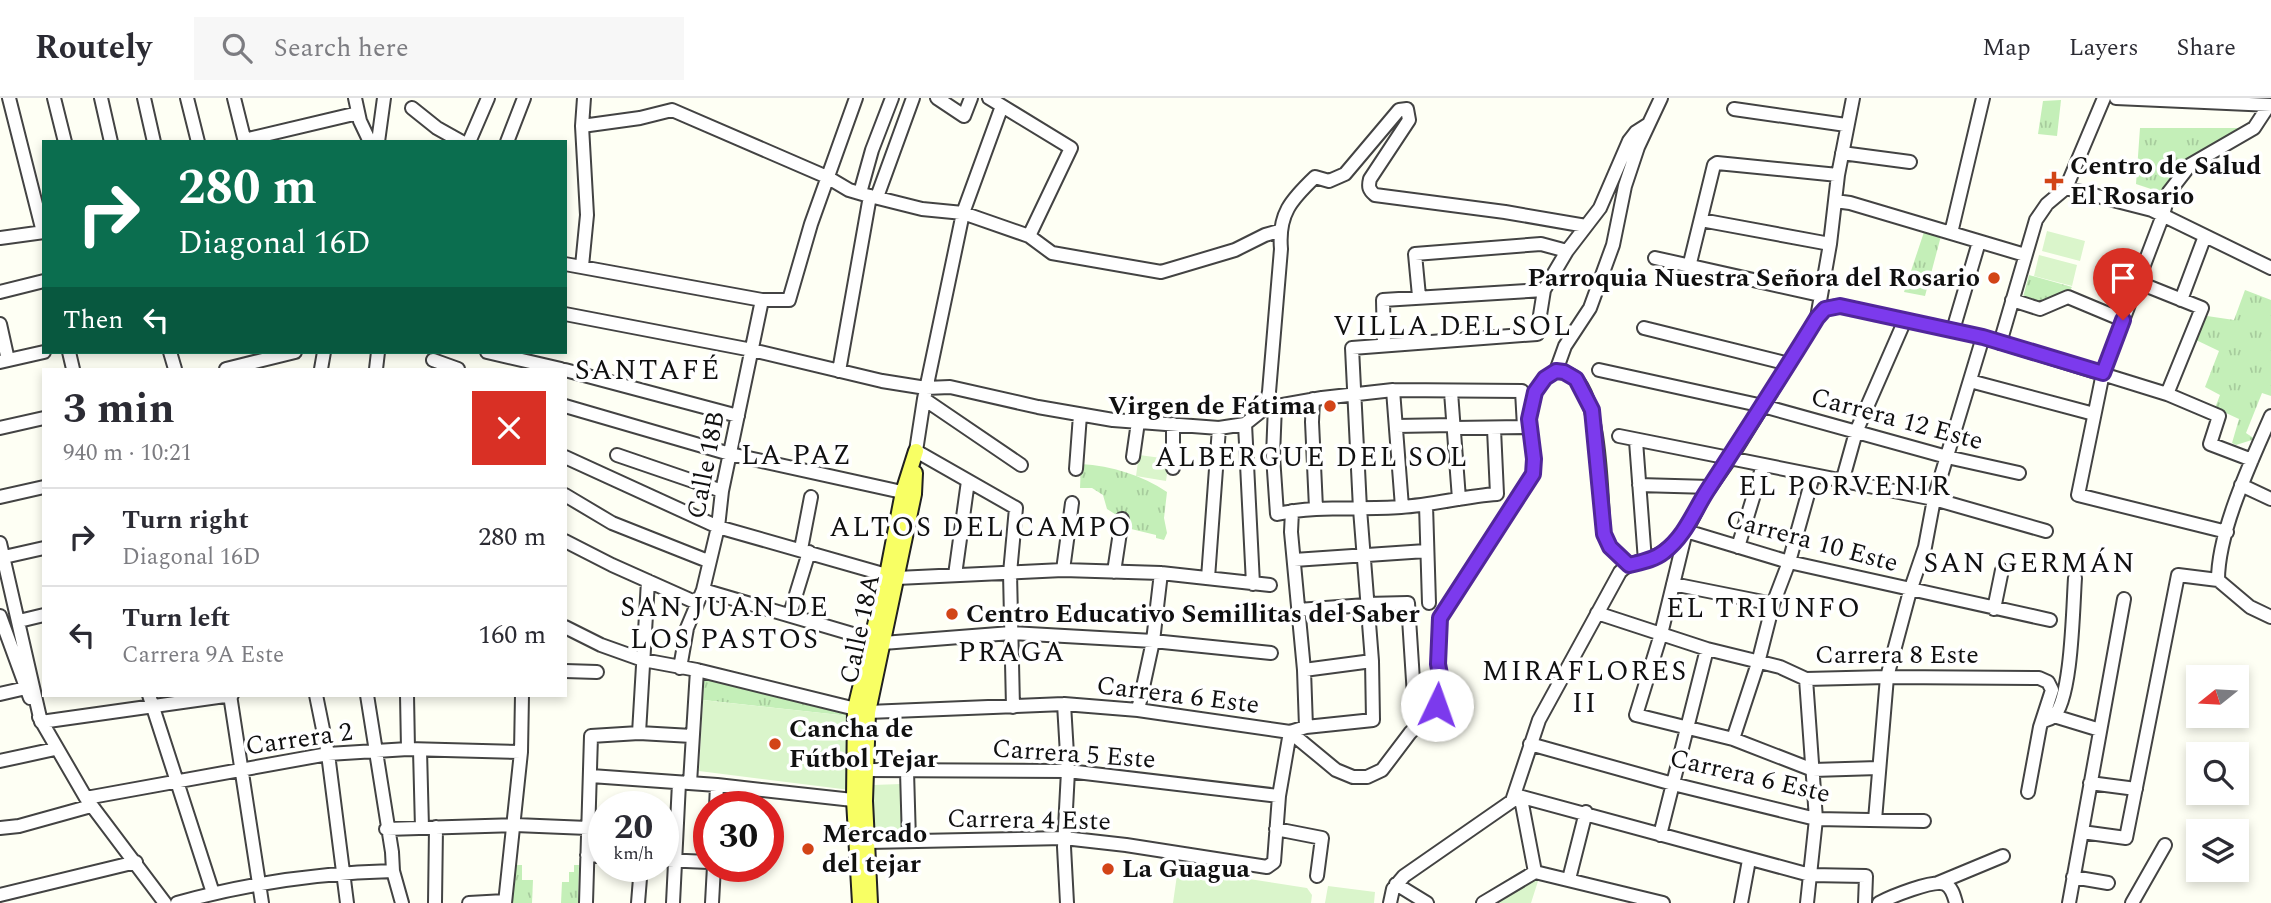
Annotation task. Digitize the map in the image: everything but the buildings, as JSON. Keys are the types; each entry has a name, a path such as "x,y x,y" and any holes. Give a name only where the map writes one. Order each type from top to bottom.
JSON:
{"main road":[{"name":"Calle 18A","path":"860,903 862,710 892,577 916,451"},
{"name":"Calle 18A","path":"862,710 866,770 859,801 867,842 870,903"}],"street":[{"path":"9,98 42,228"},
{"path":"54,98 64,140"},
{"path":"100,98 110,140"},
{"path":"144,98 154,140"},
{"path":"187,98 198,140"},
{"path":"236,98 244,140"},
{"path":"355,98 369,140"},
{"path":"378,140 384,98"},
{"path":"470,140 488,98"},
{"path":"508,140 524,98"},
{"path":"582,266 586,215 582,126 584,98"},
{"path":"567,264 762,300 789,300 827,177 856,98"},
{"path":"839,371 869,195 872,150 892,98"},
{"path":"869,195 913,98"},
{"path":"937,98 964,116 971,98"},
{"path":"989,98 1070,148 1029,236"},
{"path":"1416,727 1437,705 1440,695 1440,618 1533,474 1529,419 1535,392 1545,378 1556,371 1565,346 1590,308 1613,245 1625,186 1637,147 1661,98"},
{"path":"1817,318 1846,125 1853,98 1859,98"},
{"path":"1951,233 1983,98"},
{"path":"2000,343 2036,220 2047,204 2066,188 2104,98"},
{"path":"2116,98 2220,100 2270,105 2255,128 2190,165 2169,192 2163,215 2103,373 2078,495 2227,532"},
{"name":"Calle 18A","path":"916,451 925,393 963,213 1002,106"},
{"path":"412,108 436,128 458,140"},
{"path":"1494,429 1497,494 1470,495 1426,505 1360,509 1316,508 1277,514 1269,392 1281,249 1279,231 1286,210 1296,195 1315,177 1329,181 1345,174 1399,110 1407,109 1409,120 1370,179 1370,191 1375,195 1586,226"},
{"path":"1734,109 1846,125"},
{"path":"582,126 640,118 672,110 827,177 849,190 922,208 963,213 1029,236 1052,253 1161,272 1235,250 1265,234 1279,231"},
{"path":"248,140 358,113"},
{"path":"1317,876 1322,838 1276,830 1290,732 1306,727 1373,720 1372,662 1366,604 1352,348 1537,334 1544,290 1567,251 1600,208 1629,141 1648,124"},
{"path":"1842,153 1910,162"},
{"path":"1689,267 1714,165 1720,163 1838,175"},
{"path":"2066,188 2163,215 2271,268"},
{"path":"1835,201 1850,203 2025,255"},
{"path":"1701,220 1830,244"},
{"path":"0,237 42,232"},
{"path":"2181,300 2205,236"},
{"path":"1953,330 1979,242"},
{"path":"1419,296 1415,254 1541,244 1567,251"},
{"path":"1655,258 1820,295"},
{"path":"0,292 42,282"},
{"path":"2137,282 2202,308 2167,394"},
{"path":"1384,345 1383,300 1544,290"},
{"path":"2012,300 2040,309 2068,297 2123,320"},
{"name":"Calle 18B","path":"680,668 687,628 700,596 718,527 722,491 762,300"},
{"path":"1878,768 1813,769 1733,739 1636,715 1661,634 1686,531 1707,491 1825,309 1840,306 1983,337 2167,394 2219,416 2210,444 2252,460"},
{"path":"567,314 752,350 925,393 1021,465"},
{"path":"1842,482 1856,432 1905,320"},
{"path":"0,324 4,361 42,352"},
{"path":"1644,328 1789,364"},
{"path":"1875,820 1887,677 1925,547 1934,499 1983,337"},
{"path":"230,368 287,354"},
{"path":"494,354 546,368"},
{"path":"433,360 455,368"},
{"name":"Carrera 12 Este","path":"1599,370 1763,406 1947,457 2019,473"},
{"path":"567,371 738,416"},
{"path":"1556,371 1576,379 1592,410 1604,534 1610,547 1629,565"},
{"path":"1970,382 2094,414"},
{"path":"925,393 950,387 1080,415 1219,428 1245,424 1270,407 1313,399 1393,390 1522,391 1524,427 1396,426"},
{"path":"1393,390 1402,507"},
{"path":"1451,392 1460,499"},
{"path":"1313,399 1316,508"},
{"path":"567,407 730,454 908,493"},
{"path":"1076,469 1080,415"},
{"path":"2218,580 2218,561 2241,485 2271,416"},
{"path":"0,428 42,418"},
{"path":"1133,457 1138,422"},
{"path":"1173,424 1173,468"},
{"path":"1245,424 1253,584"},
{"path":"1208,578 1219,428"},
{"path":"1619,436 1934,499 2046,531"},
{"path":"1636,441 1646,561"},
{"path":"916,451 1016,508 1010,573 1013,707"},
{"path":"617,455 722,491"},
{"path":"567,458 718,527 892,577 1063,570 1161,573 1270,585"},
{"path":"1738,547 1763,465"},
{"path":"1733,739 1812,476"},
{"path":"955,575 968,481"},
{"path":"1639,485 1707,491"},
{"path":"2241,485 2271,499"},
{"path":"0,498 42,488"},
{"path":"567,496 612,523 708,561"},
{"path":"790,614 805,551 811,497"},
{"path":"1063,570 1072,503"},
{"path":"1426,505 1430,603"},
{"path":"1292,511 1291,531 1304,670 1306,727"},
{"path":"1114,572 1122,519"},
{"path":"1390,903 1396,884 1404,876 1503,809 1515,795 1539,720 1620,572 1629,565 1646,561 1664,552 1686,531"},
{"name":"Carrera 10 Este","path":"1686,531 1788,562 2050,620"},
{"path":"567,542 648,581 700,596 790,614 877,641 1011,633 1153,641 1271,653"},
{"path":"0,543 41,722"},
{"path":"4,557 42,548"},
{"path":"1294,560 1426,551"},
{"path":"1994,609 2002,570"},
{"path":"1138,710 1153,641 1161,573"},
{"path":"2082,832 2126,838 2178,575 2218,580 2250,607 2271,617"},
{"path":"2028,792 2048,719 2061,704 2068,671 2075,578"},
{"path":"639,733 648,581"},
{"path":"1674,584 1773,604"},
{"path":"2069,903 2124,599"},
{"path":"1298,610 1408,603 1416,727"},
{"name":"Carrera 8 Este","path":"1597,614 1707,649 1780,667 1806,679 2039,678 2048,682 2052,690 2048,719"},
{"path":"19,621 42,615"},
{"path":"1,623 26,688 55,749 88,802 165,903"},
{"name":"Carrera 6 Este","path":"567,627 601,645 643,660 697,670 862,710 1064,704 1138,710 1290,732 1336,770 1353,777 1367,778 1382,770 1416,727"},
{"path":"1660,835 1707,649"},
{"path":"1304,670 1372,662"},
{"path":"679,815 692,736 697,670"},
{"path":"567,671 597,671"},
{"path":"1806,679 1816,819 1807,903"},
{"path":"0,694 26,688"},
{"path":"41,722 150,700 198,697"},
{"path":"230,697 262,903"},
{"path":"316,697 328,754 347,903"},
{"path":"367,697 393,871 402,903"},
{"path":"407,697 422,828"},
{"path":"469,903 505,902 515,825 522,697"},
{"path":"150,700 213,893"},
{"path":"1064,704 1068,771 1064,838 1067,903"},
{"path":"2048,719 2100,730"},
{"path":"590,791 591,736 639,733 692,736"},
{"name":"Carrera 6 Este","path":"1530,744 1673,784 1816,819 1924,821"},
{"path":"0,761 55,749"},
{"name":"Carrera 2","path":"0,828 19,827 88,802 178,780 328,754 414,750 521,752"},
{"name":"Carrera 5 Este","path":"866,770 1068,771 1279,796"},
{"path":"906,771 909,841"},
{"path":"591,776 717,785 859,801"},
{"path":"2090,783 2136,789"},
{"path":"717,785 717,791"},
{"path":"1515,795 1586,812 1660,835 1810,875 1866,876 1865,903"},
{"path":"1515,795 1522,804 1535,872"},
{"path":"1569,879 1586,812"},
{"path":"386,829 588,823"},
{"path":"435,903 436,827"},
{"name":"Carrera 4 Este","path":"867,842 1064,838 1267,867 1271,866 1276,830"},
{"path":"586,903 588,839"},
{"path":"2132,903 2165,845"},
{"path":"1879,903 1905,892 1941,883 2003,856"},
{"path":"1741,903 1749,860"},
{"path":"0,895 136,862"},
{"path":"177,903 259,883 342,872 393,871"},
{"path":"1483,903 1535,872 1663,903"},
{"path":"2073,877 2108,883"},
{"path":"638,903 640,882"},
{"path":"672,882 673,903"},
{"path":"712,903 713,882"},
{"path":"1941,883 1952,890 1956,903"},
{"path":"1396,884 1427,903"}],"green space":[{"path":"2061,100 2057,136 2038,134 2043,101"},
{"path":"2140,128 2246,128 2189,161 2160,205 2150,203 2151,189 2136,184"},
{"path":"1925,229 1941,236 1925,296 1904,292"},
{"path":"2047,231 2085,241 2080,261 2042,251"},
{"path":"2039,255 2077,265 2072,286 2034,276"},
{"path":"2029,275 2072,287 2068,293 2041,307 2022,301"},
{"path":"2245,290 2271,300 2271,396 2262,393 2246,433 2255,439 2236,445 2232,443 2239,419 2215,408 2220,395 2205,387 2219,351 2196,340 2207,316 2234,320"},
{"path":"1139,455 1169,459 1166,481 1136,476"},
{"path":"1081,464 1126,472 1167,492 1164,518 1167,533 1164,540 1156,538 1156,535 1127,528 1126,521 1107,509 1103,495 1092,488 1080,488"},
{"path":"704,675 849,713 849,716 703,700"},
{"name":"Cancha de Fútbol Tejar","path":"703,700 849,716 850,790 699,771"},
{"path":"901,784 902,839 874,839 873,785"},
{"path":"514,865 522,865 522,880 533,880 532,903 508,903"},
{"path":"574,865 579,865 578,903 561,903 562,882 569,882 569,872 574,872"},
{"path":"1184,869 1307,888 1312,895 1311,903 1173,903 1177,875"},
{"path":"1535,876 1539,878 1531,903 1493,903"},
{"path":"1328,886 1375,892 1374,903 1325,903"}],"place":[{"name":"Centro de Salud El Rosario","path":"2054,181"},
{"name":"Parroquia Nuestra Señora del Rosario","path":"1994,278"},
{"name":"Virgen de Fátima","path":"1330,406"},
{"name":"Centro Educativo Semillitas del Saber","path":"952,614"},
{"name":"Cancha de Fútbol Tejar","path":"775,744"},
{"name":"Mercado del tejar","path":"808,849"},
{"name":"La Guagua","path":"1108,869"}],"district":[{"name":"VILLA DEL SOL","path":"1453,326"},
{"name":"SANTAFÉ","path":"648,370"},
{"name":"LA PAZ","path":"797,455"},
{"name":"ALBERGUE DEL SOL","path":"1312,457"},
{"name":"EL PORVENIR","path":"1845,486"},
{"name":"ALTOS DEL CAMPO","path":"981,527"},
{"name":"SAN GERMÁN","path":"2030,563"},
{"name":"EL TRIUNFO","path":"1764,608"},
{"name":"SAN JUAN DE LOS PASTOS","path":"725,623"},
{"name":"PRAGA","path":"1012,652"},
{"name":"MIRAFLORES II","path":"1585,687"}],"route":[{"path":"1437,705 1441,680 1438,664 1440,618 1533,474 1529,419 1535,392 1545,378 1556,371 1576,379 1592,410 1604,534 1610,547 1629,565 1646,561 1664,552 1686,531 1704,496 1825,309 1840,306 1983,337 2103,373 2123,320"}]}
